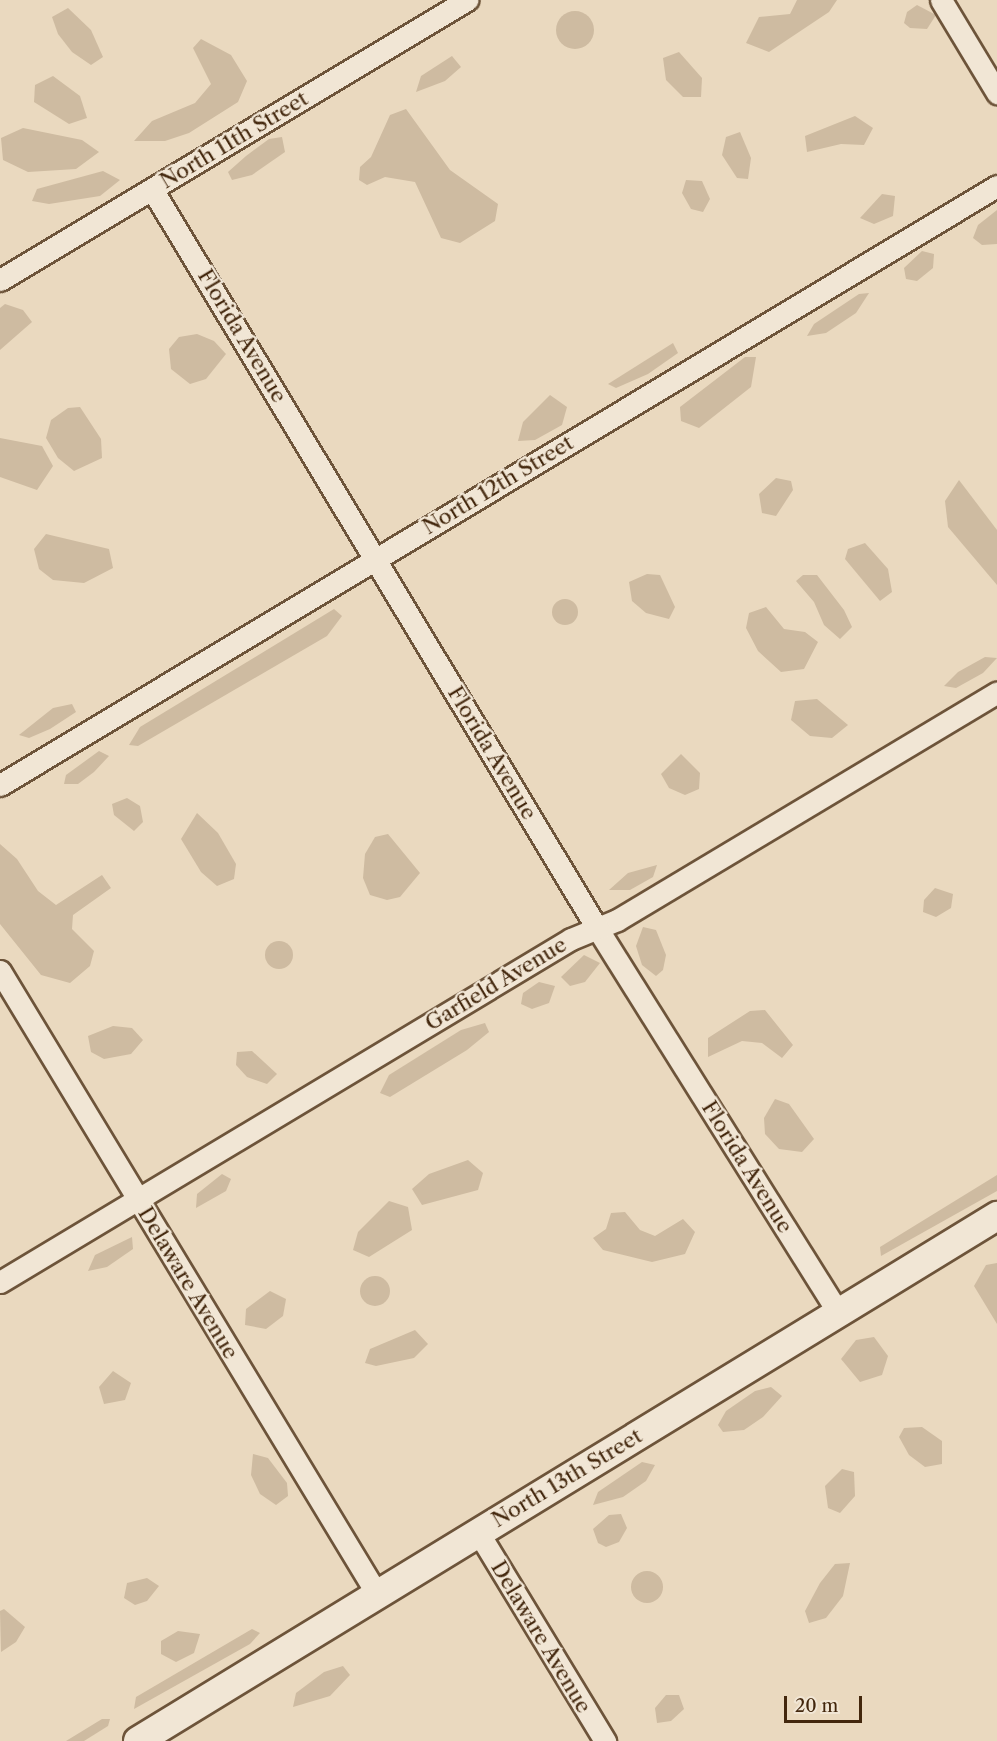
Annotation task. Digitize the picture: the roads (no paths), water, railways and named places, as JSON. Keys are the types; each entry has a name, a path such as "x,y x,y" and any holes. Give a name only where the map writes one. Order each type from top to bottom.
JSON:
{"street":[{"name":"North 11th Street","path":"0,280 467,0"},
{"path":"941,0 997,93"},
{"name":"North 12th Street","path":"0,785 997,186"},
{"name":"Florida Avenue","path":"152,189 597,928 838,1312"},
{"name":"Garfield Avenue","path":"0,1282 571,939 597,928 997,693"},
{"name":"Delaware Avenue","path":"0,971 377,1594"},
{"name":"North 13th Street","path":"138,1741 997,1216"},
{"name":"Delaware Avenue","path":"478,1532 605,1741"}]}
